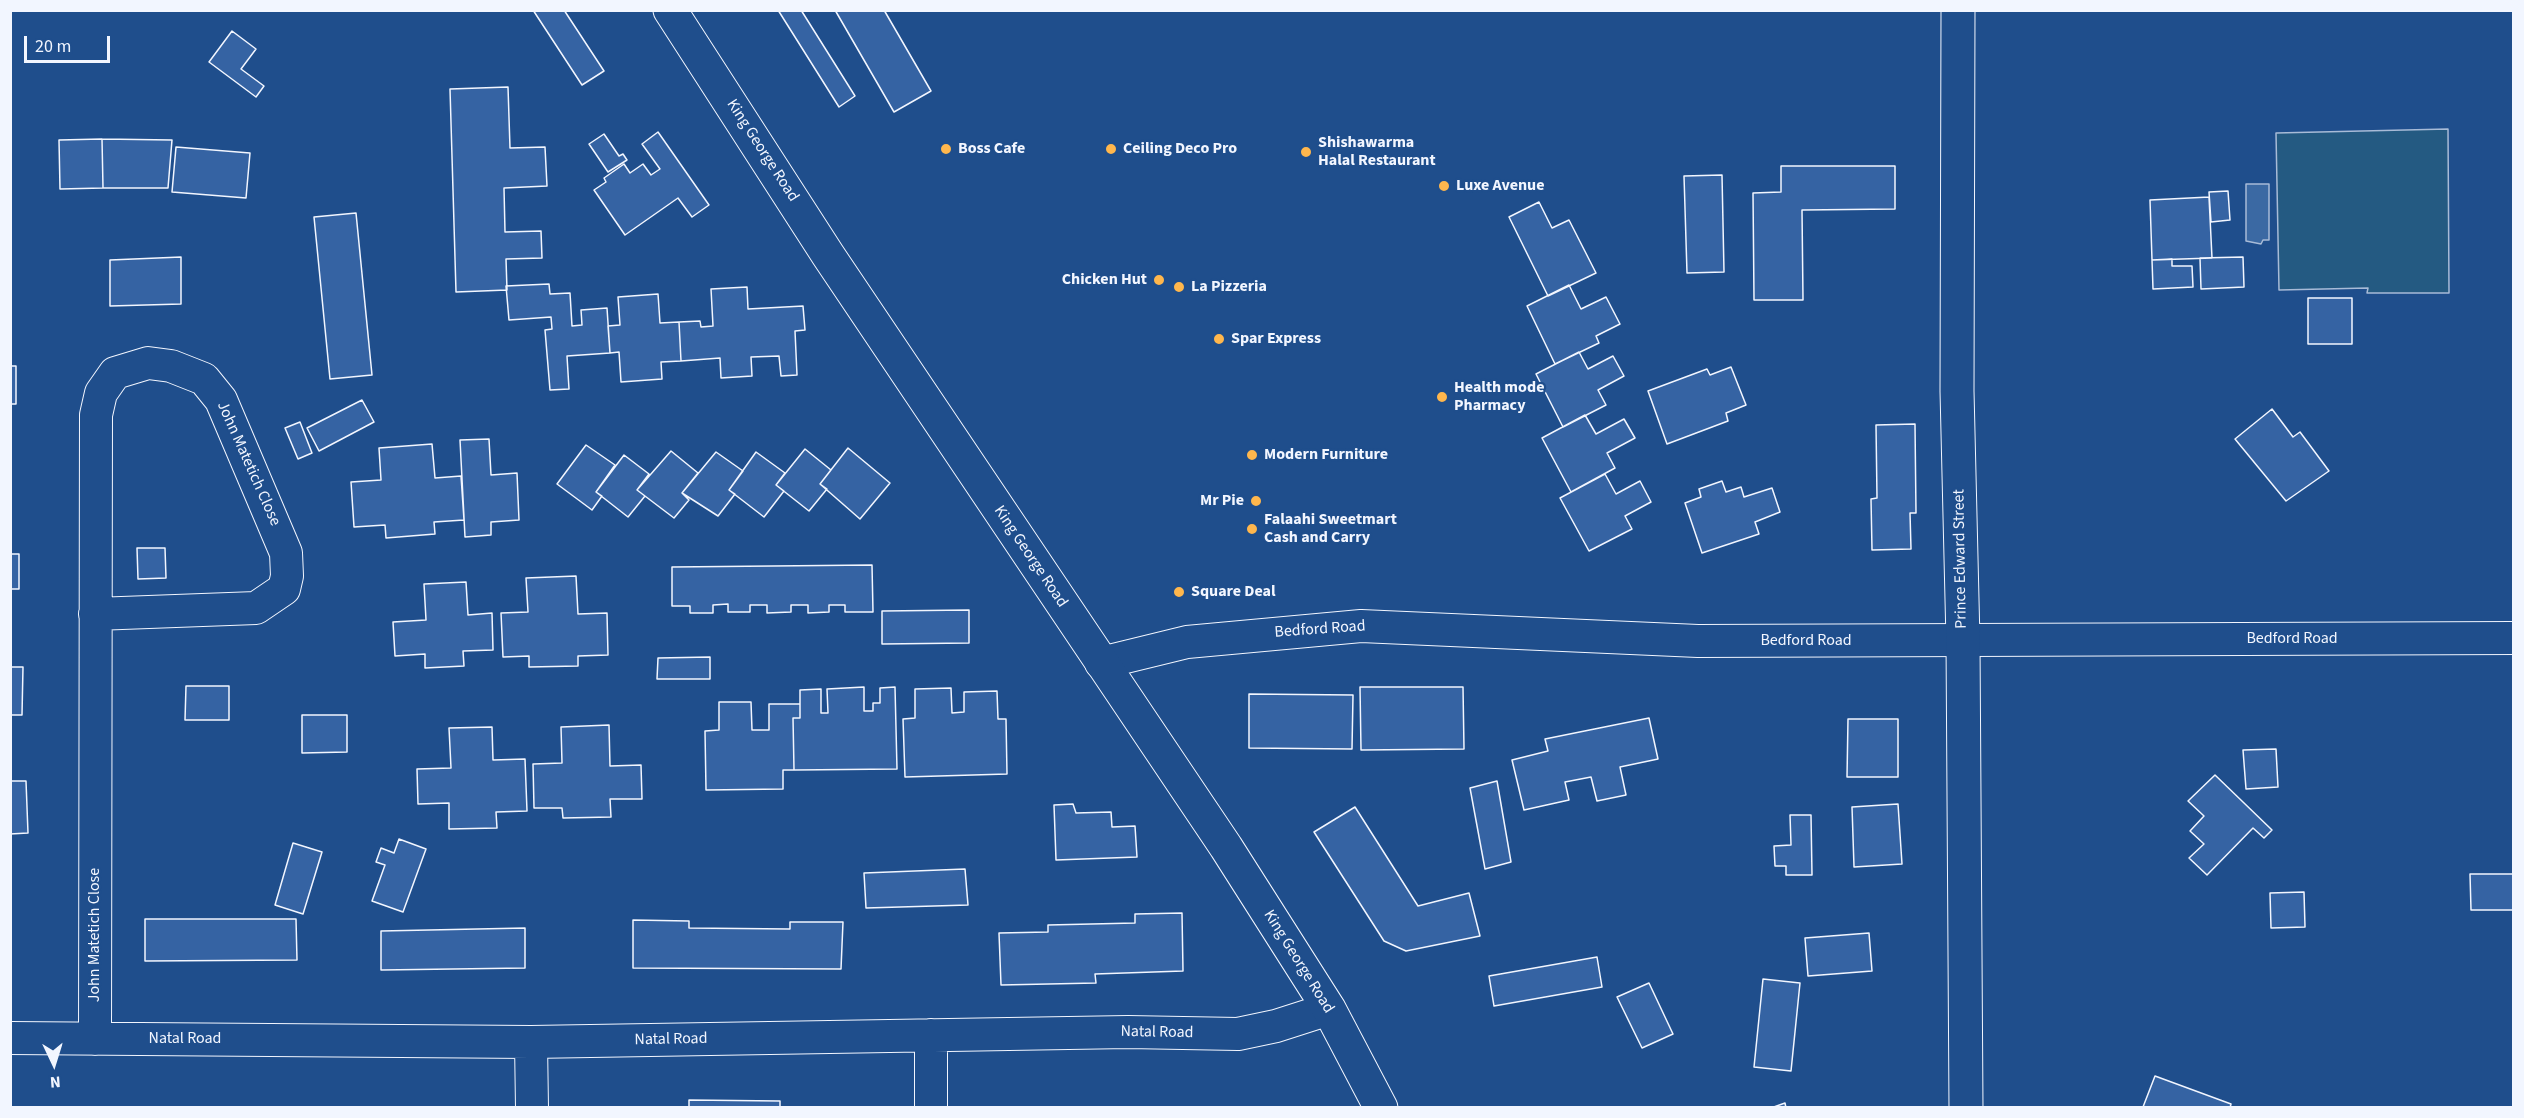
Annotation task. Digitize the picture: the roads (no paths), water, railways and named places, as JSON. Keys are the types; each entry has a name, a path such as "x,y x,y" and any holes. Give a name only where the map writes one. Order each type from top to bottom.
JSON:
{"main road":[{"name":"King George Road","path":"670,10 828,255 1226,847 1329,1009 1382,1107"},
{"name":"Prince Edward Street","path":"1958,10 1957,392 1963,641 1966,1107"}],"street":[{"name":"John Matetich Close","path":"95,614 256,608 284,589 286,583 286,553 221,399 204,379 171,366 148,363 115,373 101,393 96,415 95,614 95,1039"},
{"name":"Bedford Road","path":"1101,663 1187,642 1361,626 1698,641 2514,638"},
{"name":"Natal Road","path":"10,1038 531,1042 1128,1032 1238,1034 1276,1026 1329,1009"},
{"path":"931,1035 931,1107"},
{"path":"531,1042 532,1107"}],"place":[{"name":"Boss Cafe","path":"946,149"},
{"name":"Ceiling Deco Pro","path":"1111,149"},
{"name":"Shishawarma Halal Restaurant","path":"1306,152"},
{"name":"Luxe Avenue","path":"1444,186"},
{"name":"Chicken Hut","path":"1159,280"},
{"name":"La Pizzeria","path":"1179,287"},
{"name":"Spar Express","path":"1219,339"},
{"name":"Health mode Pharmacy","path":"1442,397"},
{"name":"Modern Furniture","path":"1252,455"},
{"name":"Mr Pie","path":"1256,501"},
{"name":"Falaahi Sweetmart Cash and Carry","path":"1252,529"},
{"name":"Square Deal","path":"1179,592"}]}
